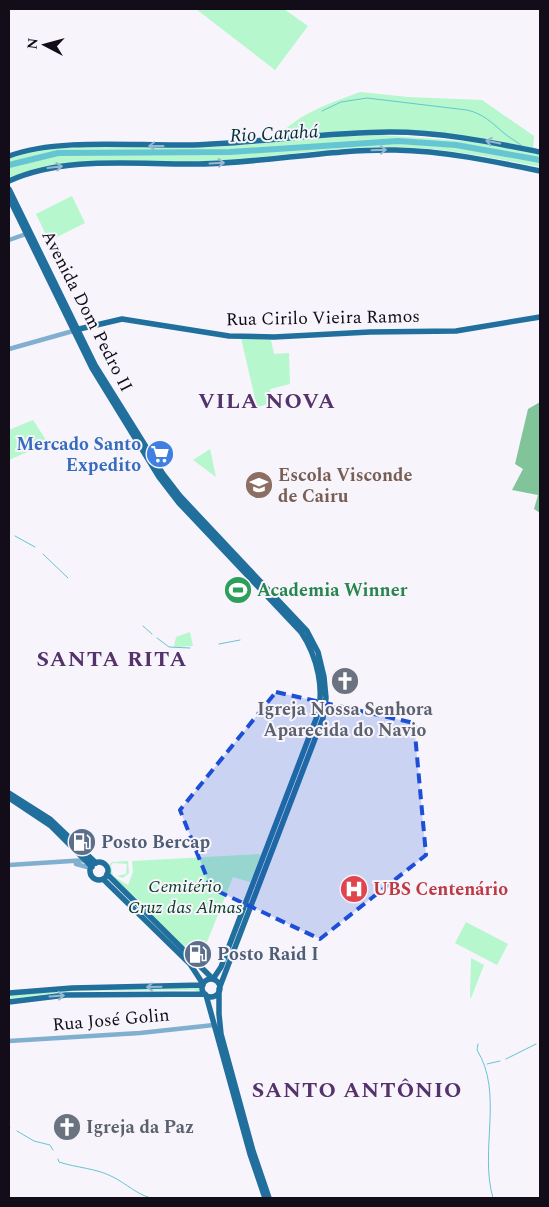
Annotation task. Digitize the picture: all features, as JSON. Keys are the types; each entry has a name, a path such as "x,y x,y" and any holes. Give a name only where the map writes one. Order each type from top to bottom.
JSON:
{"main road":[{"path":"9,156 31,150 63,147 211,144 377,132 452,135 540,151"},
{"path":"9,180 38,169 68,165 201,164 378,150 449,154 540,171"},
{"name":"Avenida Dom Pedro II","path":"9,189 92,368 162,482 179,503 297,626 309,644 316,668 320,696 318,714 220,967 213,980"},
{"name":"Avenida Dom Pedro II","path":"9,198 75,330 167,479 304,627 316,647 324,677 326,702 323,718 219,989 218,1014 221,1034 254,1151 270,1198"},
{"name":"Rua Cirilo Vieira Ramos","path":"75,330 122,318 228,336 266,337 370,332 456,331 540,317"},
{"path":"9,793 50,819 92,863 94,878 105,877"},
{"path":"9,798 45,820 92,863 106,865 105,877 191,963 212,973 220,967"},
{"path":"191,963 203,985 250,1154 265,1198"},
{"path":"9,1002 73,995 215,996 219,989 217,982 200,968"},
{"path":"203,985 207,980 213,980"},
{"path":"9,993 63,988 203,985"}],"street":[{"path":"9,240 26,234"},
{"path":"9,349 75,330"},
{"path":"62,863 92,863"},
{"path":"9,865 92,863"},
{"name":"Rua José Golin","path":"9,1041 101,1036 214,1025"}],"highlighted area":[{"path":"276,692 414,723 426,855 320,939 211,888 180,810"}],"green space":[{"path":"196,9 284,9 308,26 275,70"},
{"path":"360,92 408,97 482,100 534,136 533,151 412,132 274,141 302,117"},
{"path":"381,135 477,142 540,154 540,167 442,150 382,147 210,161 96,161 30,170 9,178 9,159 57,149 106,146 206,147"},
{"path":"72,196 85,223 49,241 36,214"},
{"path":"241,338 271,340 274,354 289,353 290,384 270,389 273,403 257,407"},
{"path":"540,402 540,513 534,509 538,495 512,490 523,469 515,464 528,409"},
{"path":"33,420 48,443 9,460 9,430"},
{"path":"210,449 216,477 193,460"},
{"path":"190,632 193,646 174,647 176,637"},
{"name":"Cemitério Cruz das Almas","path":"259,854 261,856 250,882 233,877 205,947 196,943 182,947 138,903 132,891 137,903 111,875 109,865 112,862 128,861 129,873 123,878 117,876 126,874 127,864 113,863 111,865 113,876 128,885 133,872 132,861"},
{"path":"466,922 508,944 497,965 455,943"},
{"path":"471,958 484,965 471,998 470,997"},
{"path":"200,987 201,993 194,990 73,991 9,999 9,995 70,989"}],"waterway":[{"path":"322,111 341,102 367,98 467,110 483,116 522,146"},
{"name":"Rio Carahá","path":"9,165 58,153 230,152 398,141 456,145 540,160"},
{"path":"15,536 35,547"},
{"path":"43,554 68,578"},
{"path":"143,626 152,634"},
{"path":"157,638 169,647 190,648"},
{"path":"219,644 240,640"},
{"path":"478,1044 477,1050 485,1067 489,1085 488,1161 489,1180 493,1198"},
{"path":"506,1059 536,1044"},
{"path":"487,1064 500,1061"},
{"path":"17,1131 34,1141 50,1145 53,1150"},
{"path":"58,1159 59,1162 107,1174 151,1198"}],"place":[{"name":"Mercado Santo Expedito","path":"160,454"},
{"name":"Escola Visconde de Cairu","path":"259,485"},
{"name":"Academia Winner","path":"238,590"},
{"name":"Igreja Nossa Senhora Aparecida do Navio","path":"345,681"},
{"name":"Posto Bercap","path":"82,842"},
{"name":"UBS Centenário","path":"354,889"},
{"name":"Posto Raid I","path":"198,954"},
{"name":"Igreja da Paz","path":"67,1127"}],"district":[{"name":"VILA NOVA","path":"267,401"},
{"name":"SANTA RITA","path":"112,659"},
{"name":"SANTO ANTÔNIO","path":"357,1090"}]}
